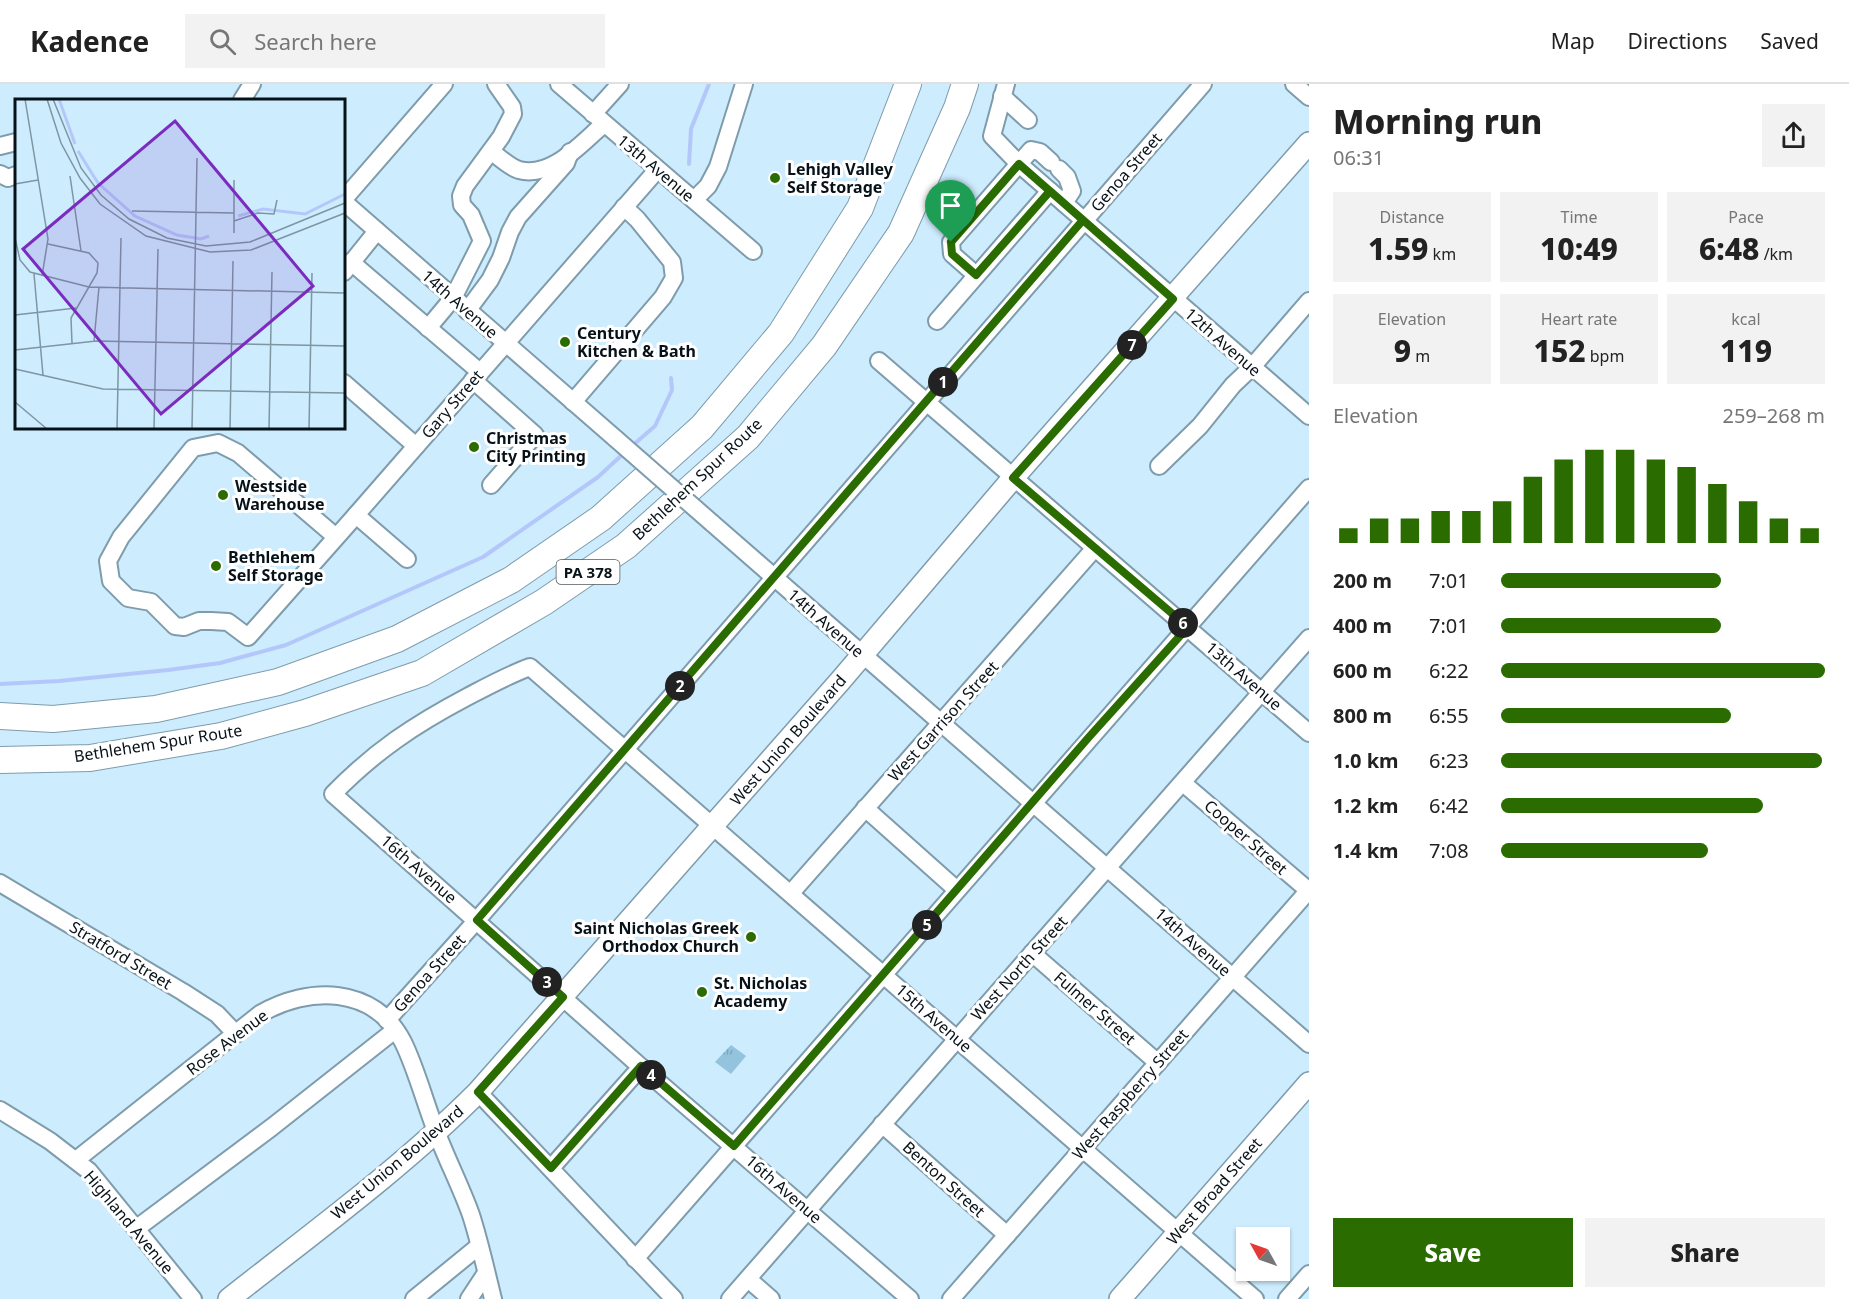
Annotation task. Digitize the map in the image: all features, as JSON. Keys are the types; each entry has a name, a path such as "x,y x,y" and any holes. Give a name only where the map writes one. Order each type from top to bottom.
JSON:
{"highway":[{"name":"Bethlehem Spur Route","path":"0,716 53,718 156,709 278,682 397,639 511,580 601,518 702,427 782,333 860,208 908,84"},
{"name":"Bethlehem Spur Route","path":"0,760 90,758 221,736 305,712 422,673 544,602 626,546 748,437 824,346 902,233 957,108 965,84"}],"main road":[{"name":"West Union Boulevard","path":"229,1299 437,1134 478,1092 1013,478 1309,143"},
{"name":"West Broad Street","path":"1120,1299 1309,1083"}],"street":[{"path":"243,99 252,84"},
{"path":"345,200 444,84"},
{"path":"428,328 453,298 482,241 471,215 462,206 461,196 465,186 501,137 513,114 512,107 496,84"},
{"name":"13th Avenue","path":"559,84 753,251"},
{"path":"491,151 518,170 533,171 547,168 570,153 599,119 620,84"},
{"path":"694,200 708,186 718,166 744,84"},
{"name":"Genoa Street","path":"137,1228 272,1127 391,1025 477,920 1203,84"},
{"path":"1294,84 1309,97"},
{"path":"1004,90 1028,120"},
{"name":"12th Avenue","path":"1004,90 992,136 1019,164 1309,416"},
{"path":"0,147 15,142"},
{"path":"976,275 952,254 951,242 1031,150 1040,152 1067,177 1072,191 1064,203"},
{"path":"467,310 490,280 518,217 566,163 570,153"},
{"name":"Gary Street","path":"336,537 238,453 218,444 193,448 121,537 108,561 111,582 128,598 151,602 176,626 184,627 199,621 228,622 248,638 657,170"},
{"path":"0,174 8,178 15,175"},
{"path":"937,321 1050,191"},
{"name":"14th Avenue","path":"345,202 1309,1044"},
{"path":"573,402 663,297 674,278 672,262 637,219 624,207"},
{"path":"377,231 347,267 428,328 535,435 491,485"},
{"path":"1159,466 1200,426 1233,385 1252,367 1309,301"},
{"name":"13th Avenue","path":"879,361 1309,733"},
{"path":"345,384 416,446"},
{"path":"635,1259 1309,488"},
{"path":"356,515 407,559"},
{"name":"West Garrison Street","path":"791,893 1095,548"},
{"name":"West North Street","path":"730,1299 1309,638"},
{"name":"15th Avenue","path":"333,794 360,766 407,731 473,694 530,667 1255,1299"},
{"name":"Cooper Street","path":"1183,783 1309,890"},
{"name":"16th Avenue","path":"333,794 641,1066 910,1299"},
{"path":"865,808 957,890"},
{"name":"Stratford Street","path":"0,883 183,992 217,1014 236,1034"},
{"name":"West Raspberry Street","path":"951,1299 1309,890"},
{"name":"Fulmer Street","path":"1032,953 1158,1063"},
{"name":"Rose Avenue","path":"76,1160 260,1014 276,1005 313,995 350,998 374,1010 391,1025"},
{"path":"391,1025 403,1042 437,1134 471,1215 493,1299"},
{"path":"551,1168 641,1066"},
{"path":"478,1092 674,1299"},
{"name":"Highland Avenue","path":"0,1110 50,1141 89,1171 193,1299"},
{"name":"Benton Street","path":"882,1124 1007,1235"},
{"path":"414,1299 479,1246"},
{"path":"469,1299 486,1273"},
{"path":"1287,1299 1309,1274"},
{"path":"748,1279 771,1299"}],"green space":[{"path":"731,1045 746,1056 731,1074 715,1062"}],"waterway":[{"path":"689,164 691,129 709,84"},
{"path":"632,446 655,426 672,390 671,378"},
{"path":"0,684 59,681 220,663 286,645 483,557 598,477 624,453"}],"place":[{"name":"Lehigh Valley Self Storage","path":"775,178"},
{"name":"Century Kitchen & Bath","path":"565,342"},
{"name":"Christmas City Printing","path":"474,447"},
{"name":"Westside Warehouse","path":"223,495"},
{"name":"Bethlehem Self Storage","path":"216,566"},
{"name":"Saint Nicholas Greek Orthodox Church","path":"751,937"},
{"name":"St. Nicholas Academy","path":"702,992"}],"route":[{"path":"951,242 952,254 976,275 1050,191 1173,299 1013,478 1188,627 1089,737 734,1146 641,1066 551,1168 478,1092 563,997 477,920 1083,220 1019,164 951,242"}]}
